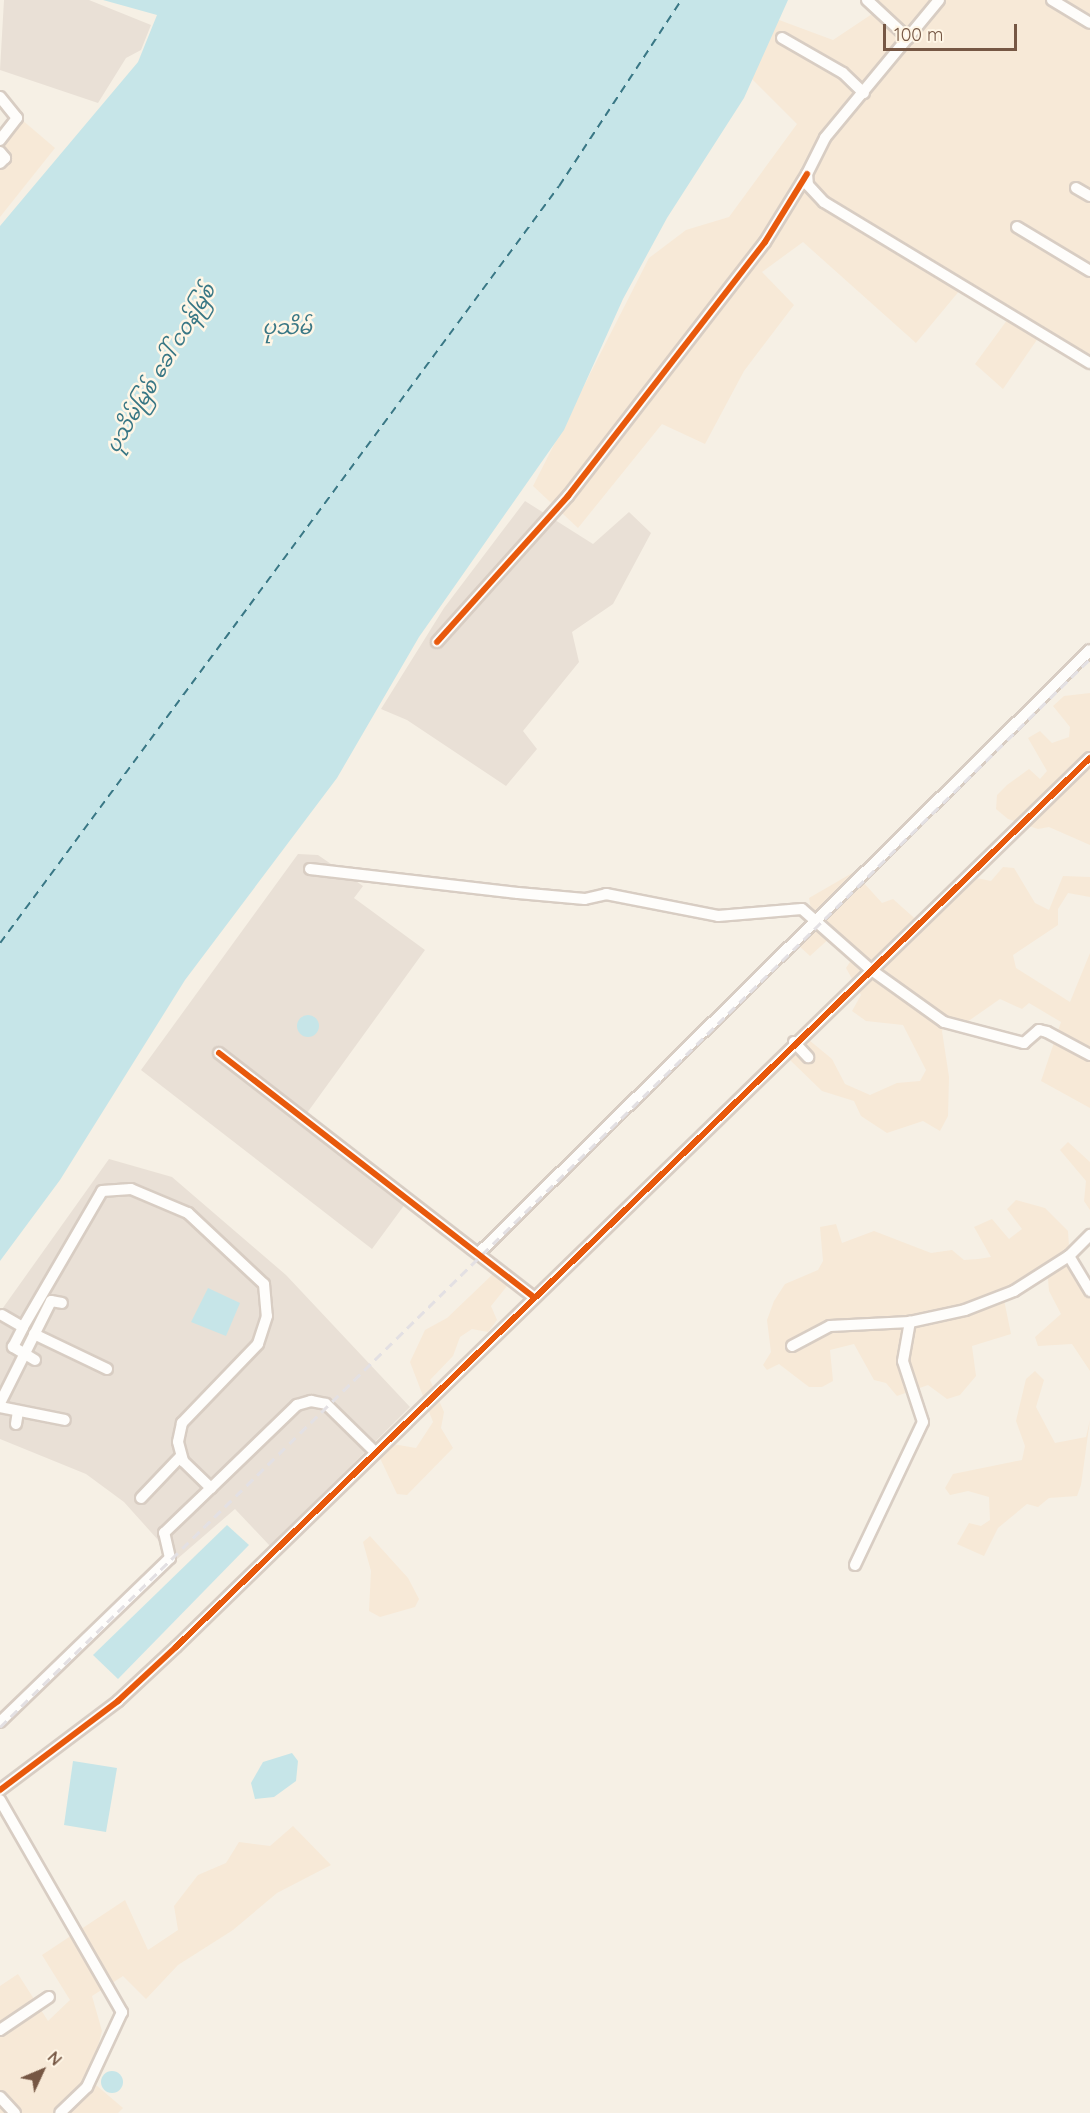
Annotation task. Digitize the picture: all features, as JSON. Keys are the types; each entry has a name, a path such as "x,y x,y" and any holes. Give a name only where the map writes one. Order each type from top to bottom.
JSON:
{"street":[{"path":"867,0 908,38"},
{"path":"437,642 568,496 765,242 807,174 825,138 939,0"},
{"path":"1052,0 1090,23"},
{"path":"782,38 843,73 864,93"},
{"path":"0,97 17,118 0,140"},
{"path":"0,152 5,158 0,163"},
{"path":"807,174 812,192 824,202 1090,363"},
{"path":"1077,188 1090,196"},
{"path":"1017,227 1090,271"},
{"path":"479,1253 818,922 1090,650"},
{"path":"1,1786 118,1701 794,1042 1090,758"},
{"path":"310,869 585,899 606,894 718,916 795,908 818,922 870,969 944,1022 1024,1043 1039,1030 1090,1055"},
{"path":"794,1042 808,1057"},
{"path":"219,1053 534,1297"},
{"path":"35,1360 13,1347 22,1327 102,1191 131,1189 188,1213 264,1284 267,1316 258,1344 182,1424 180,1457 141,1498"},
{"path":"792,1346 830,1326 910,1322 965,1310 1014,1291 1069,1256 1090,1235"},
{"path":"1069,1256 1090,1291"},
{"path":"62,1303 51,1300 0,1405 18,1412 65,1420"},
{"path":"2,1315 22,1327"},
{"path":"855,1565 923,1422 903,1361 910,1322"},
{"path":"34,1334 107,1369"},
{"path":"0,1722 170,1558 164,1533 297,1406 311,1401 326,1404 375,1452"},
{"path":"16,1424 18,1412"},
{"path":"180,1457 211,1488"},
{"path":"0,1800 122,2012 87,2086 60,2113"},
{"path":"0,2030 49,1997"},
{"path":"1,2101 15,2113"}],"shaded area":[{"path":"4,0 89,0 151,25 141,50 126,58 98,103 0,70"},
{"path":"873,0 1090,0 1090,357 1043,331 1003,389 975,364 1013,312 965,284 916,343 803,242 762,272 794,305 744,371 705,444 662,424 578,528 533,486 649,258 686,230 729,217 797,124 747,74 771,17 833,40 881,8"},
{"path":"21,119 55,148 0,217 0,137"},
{"path":"525,501 593,544 629,512 651,533 613,604 572,632 579,662 523,731 537,749 506,786 407,720 381,709 444,608"},
{"path":"1090,693 1090,845 1049,827 1038,829 1008,819 996,809 997,795 1007,785 1029,769 1040,779 1047,771 1028,738 1040,731 1052,743 1069,737 1070,727 1053,706 1064,696"},
{"path":"298,854 318,855 363,886 354,898 425,950 307,1113 411,1196 372,1249 141,1070"},
{"path":"1003,867 1014,868 1035,903 1049,910 1063,876 1090,877 1090,897 1068,893 1058,909 1058,925 1013,955 1016,968 1070,1002 1090,953 1090,1108 1041,1081 1061,1022 1029,1003 1022,1009 1000,999 967,1022 948,1018 942,1031 949,1077 948,1116 940,1131 923,1121 887,1133 861,1116 854,1101 822,1091 790,1060 809,1040 832,1059 845,1084 870,1095 897,1083 920,1081 926,1070 903,1025 866,1021 852,1011 861,995 846,968 854,956 832,936 810,956 798,945 812,914 809,898 854,872 882,903 893,899 921,924 972,877 991,881"},
{"path":"1068,1142 1090,1162 1090,1210 1084,1201 1086,1181 1060,1150"},
{"path":"109,1159 172,1177 286,1275 410,1407 270,1546 235,1509 176,1560 124,1502 86,1474 0,1439 0,1312"},
{"path":"1016,1200 1045,1208 1068,1231 1070,1262 1090,1298 1090,1371 1072,1344 1038,1346 1035,1337 1061,1314 1049,1291 1047,1268 1002,1290 1011,1334 972,1346 976,1376 960,1395 947,1399 928,1385 897,1396 886,1383 874,1380 854,1344 830,1350 833,1381 822,1387 809,1387 779,1364 767,1370 763,1365 771,1352 767,1320 774,1301 785,1284 818,1270 823,1261 820,1227 836,1224 842,1243 874,1231 931,1253 952,1250 964,1260 978,1259 991,1257 974,1227 992,1219 1009,1239 1022,1229 1007,1209"},
{"path":"493,1274 507,1286 491,1306 497,1320 488,1332 472,1329 460,1337 453,1356 430,1380 444,1412 441,1428 453,1448 407,1495 397,1494 378,1454 387,1443 416,1448 433,1422 410,1362 425,1330 447,1318"},
{"path":"1035,1371 1044,1380 1036,1407 1055,1443 1086,1437 1090,1420 1081,1485 1077,1496 1049,1498 1038,1507 1027,1504 998,1528 984,1556 957,1544 969,1523 981,1526 990,1520 989,1497 968,1491 950,1495 945,1488 953,1474 1022,1460 1025,1446 1016,1421 1026,1379"},
{"path":"370,1536 408,1578 419,1599 415,1607 380,1617 369,1611 371,1571 363,1542"},
{"path":"293,1826 331,1865 277,1893 233,1930 178,1965 146,1999 123,1976 92,1996 102,2031 93,2066 96,2085 123,2108 118,2113 0,2113 0,1986 18,1974 48,2021 70,2000 42,1955 125,1900 148,1950 178,1930 174,1906 198,1875 226,1863 239,1842 270,1846"}],"water":[{"name":"ပုသိမ်","path":"103,0 788,0 744,98 667,218 623,299 564,430 419,637 337,778 185,980 60,1180 0,1261 0,226 138,62 157,15"},
{"path":"308,1015 316,1018 319,1026 316,1034 308,1037 300,1034 297,1026 300,1018"},
{"path":"208,1288 240,1303 226,1336 191,1322"},
{"path":"227,1525 249,1545 118,1679 93,1655"},
{"path":"292,1753 298,1761 296,1781 274,1797 255,1799 251,1783 263,1762"},
{"path":"73,1761 117,1768 106,1832 64,1825"},
{"path":"108,2071 116,2071 123,2078 123,2086 116,2093 108,2093 101,2086 101,2078"}],"ferry route":[{"path":"0,943 559,186 681,0"}],"railway":[{"path":"0,1727 1090,659"}],"cycle path":[{"path":"437,642 568,496 765,242 807,174"},
{"path":"0,1790 118,1701 176,1647 1090,758"},
{"path":"219,1053 534,1297"}],"water label":[{"name":"ပုသိမ်မြစ် ခေါ် ငဝန်မြစ်","path":"160,368"}]}
